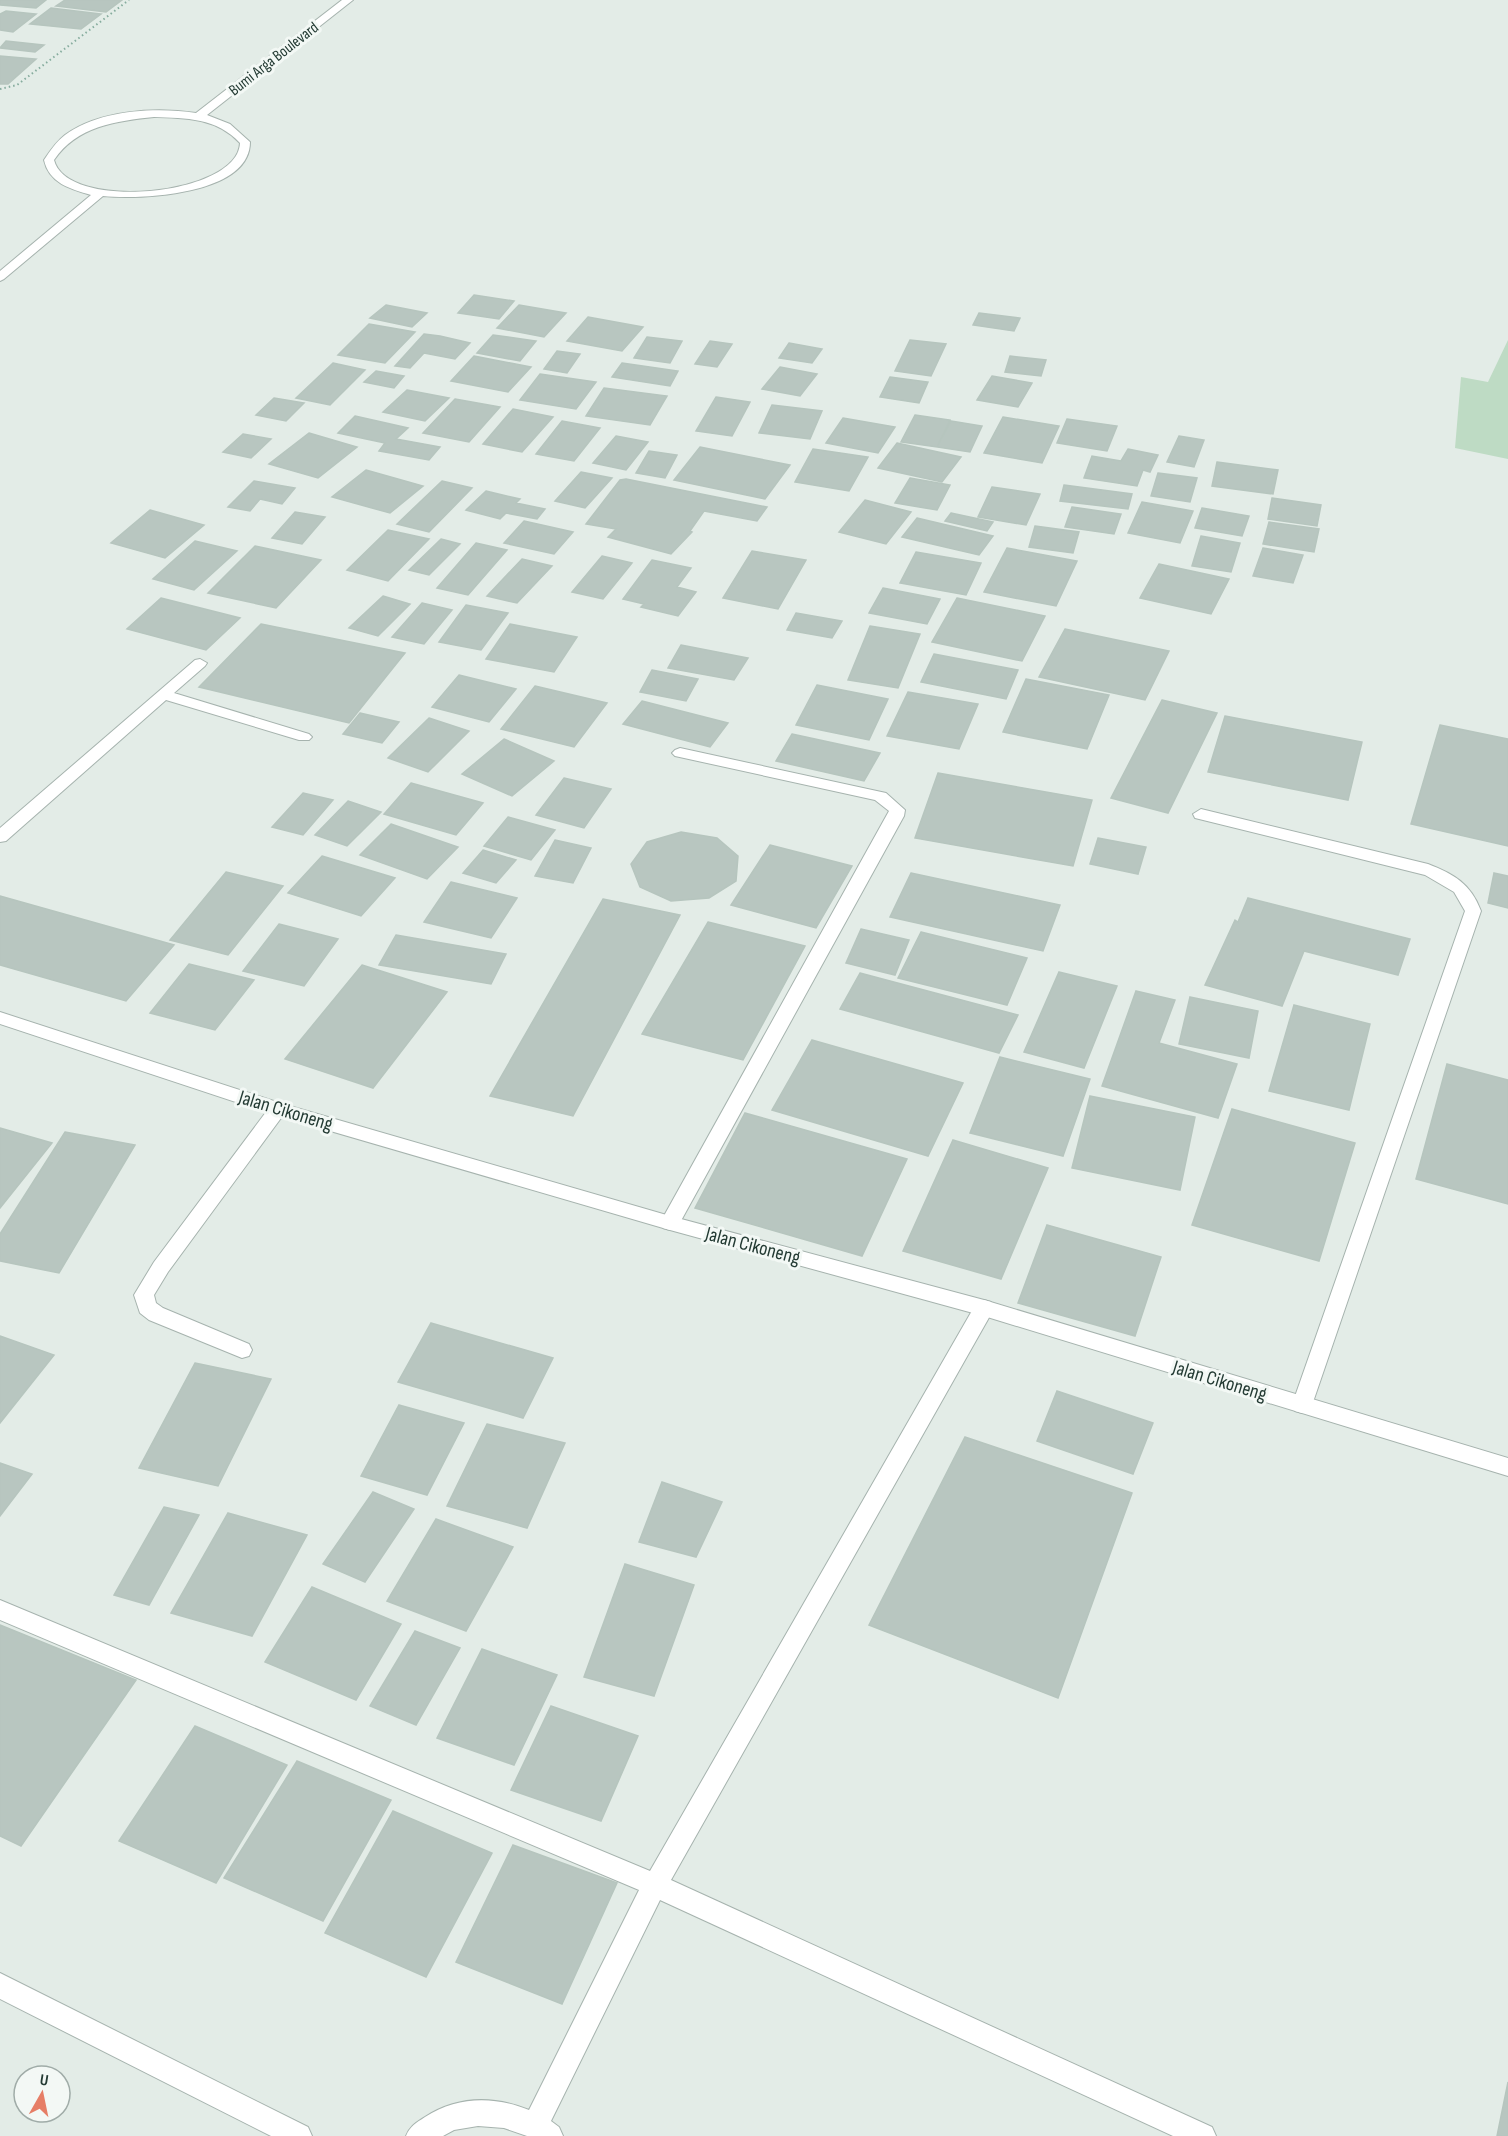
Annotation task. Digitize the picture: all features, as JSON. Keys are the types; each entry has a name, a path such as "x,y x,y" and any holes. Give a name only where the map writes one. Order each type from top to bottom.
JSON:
{"street":[{"name":"Bumi Arga Boulevard","path":"198,117 348,0"},
{"path":"154,114 198,117 219,122 237,131 245,142 244,155 233,168 212,180 184,189 151,194 101,192 67,183 53,172 49,160 56,147 72,135 95,125 124,117 154,114"},
{"path":"0,277 101,192"},
{"path":"0,837 201,663"},
{"path":"164,695 304,737"},
{"path":"670,1223 896,816 897,810 888,800 880,796 680,753"},
{"path":"1201,814 1422,868 1441,875 1460,886 1468,896 1473,911 1302,1405"},
{"name":"Jalan Cikoneng","path":"0,1018 278,1109 670,1223 984,1308 1508,1467"},
{"path":"242,1350 156,1314 147,1307 144,1295 161,1267 278,1109"},
{"path":"418,2136 452,2117 495,2112 543,2130 655,1885 984,1308"},
{"path":"0,1610 655,1885 1196,2134"},
{"path":"0,1986 299,2136"}],"path":[{"path":"0,89 23,82 129,0"}],"green space":[{"path":"1508,340 1508,459 1455,448 1461,377 1488,382"}],"building":[{"path":"0,0 46,0 36,8 0,5"},
{"path":"65,0 122,0 106,12 56,6"},
{"path":"51,8 101,14 81,29 30,24"},
{"path":"6,11 36,14 13,32 0,30 0,14"},
{"path":"6,41 44,45 35,52 0,48"},
{"path":"0,56 36,59 8,84 0,84"},
{"path":"474,295 514,301 499,319 458,313"},
{"path":"386,305 427,313 412,327 370,318"},
{"path":"519,305 566,313 544,337 497,328"},
{"path":"979,313 1020,318 1014,331 973,325"},
{"path":"588,317 643,327 622,351 567,341"},
{"path":"369,324 415,332 385,363 338,355"},
{"path":"424,334 470,343 455,359 424,353 410,368 395,366"},
{"path":"493,335 536,341 520,361 477,353"},
{"path":"647,337 682,341 670,363 634,358"},
{"path":"910,340 946,344 931,376 895,371"},
{"path":"710,341 732,344 717,367 695,364"},
{"path":"789,343 822,349 812,363 779,358"},
{"path":"557,351 580,354 567,373 544,369"},
{"path":"474,356 531,367 508,392 451,381"},
{"path":"1010,356 1046,360 1041,376 1005,372"},
{"path":"333,363 365,370 330,405 296,398"},
{"path":"622,363 678,371 670,386 612,377"},
{"path":"780,367 817,374 800,396 762,389"},
{"path":"376,371 404,376 394,388 364,382"},
{"path":"540,374 596,382 576,409 520,400"},
{"path":"992,376 1032,383 1018,407 977,400"},
{"path":"890,377 928,382 919,403 880,397"},
{"path":"604,388 667,396 650,425 586,416"},
{"path":"407,390 449,398 425,421 383,412"},
{"path":"716,397 750,402 732,436 696,431"},
{"path":"274,398 304,403 286,421 256,415"},
{"path":"455,399 500,407 469,442 423,433"},
{"path":"772,405 822,411 810,439 759,433"},
{"path":"513,409 553,417 522,452 483,444"},
{"path":"915,415 950,420 937,447 901,442"},
{"path":"355,416 408,428 396,439 440,447 429,460 379,451 385,443 338,433"},
{"path":"1003,417 1059,426 1042,463 984,453"},
{"path":"843,418 895,427 878,453 826,443"},
{"path":"1067,419 1117,426 1107,451 1057,443"},
{"path":"562,421 600,428 574,461 536,454"},
{"path":"951,421 982,426 970,452 937,447"},
{"path":"309,433 357,447 318,478 269,464"},
{"path":"243,434 271,439 251,458 223,452"},
{"path":"616,436 648,442 626,470 593,463"},
{"path":"1179,436 1204,440 1194,467 1167,462"},
{"path":"897,443 961,457 942,482 878,468"},
{"path":"700,447 790,465 765,499 674,480"},
{"path":"813,449 868,457 849,491 795,482"},
{"path":"1128,449 1158,455 1150,472 1143,470 1137,486 1084,478 1092,456 1121,461"},
{"path":"649,451 677,455 665,478 636,473"},
{"path":"1217,462 1278,470 1273,494 1212,486"},
{"path":"366,470 423,486 390,513 332,497"},
{"path":"581,472 612,478 585,508 555,501"},
{"path":"1158,473 1197,478 1190,502 1151,496"},
{"path":"910,478 950,485 937,510 895,503"},
{"path":"626,479 767,507 757,521 704,511 690,531 692,532 671,554 608,537 616,529 586,524 620,480"},
{"path":"254,481 295,488 282,504 260,499 250,511 228,507"},
{"path":"442,481 472,488 429,532 397,524"},
{"path":"1064,485 1132,494 1128,509 1060,501"},
{"path":"992,487 1040,494 1026,525 978,517"},
{"path":"486,491 520,499 516,503 545,509 537,519 506,513 500,519 466,510"},
{"path":"1272,498 1321,505 1317,526 1268,519"},
{"path":"865,500 911,512 886,544 839,532"},
{"path":"1142,502 1193,511 1180,543 1128,533"},
{"path":"1072,507 1121,514 1114,534 1065,527"},
{"path":"1202,508 1249,516 1242,536 1195,528"},
{"path":"150,510 204,525 165,558 111,543"},
{"path":"295,512 325,517 302,544 272,538"},
{"path":"951,513 993,522 987,531 945,521"},
{"path":"917,518 993,536 979,555 902,537"},
{"path":"524,521 573,532 554,554 504,543"},
{"path":"1269,522 1319,529 1314,552 1263,544"},
{"path":"1035,526 1079,532 1073,553 1029,547"},
{"path":"388,530 429,539 388,581 347,570"},
{"path":"1201,536 1240,543 1231,572 1192,566"},
{"path":"441,539 460,544 429,575 409,570"},
{"path":"195,541 237,551 194,590 153,579"},
{"path":"476,543 507,550 468,595 437,588"},
{"path":"255,546 321,560 276,608 208,593"},
{"path":"1007,548 1077,561 1056,606 984,592"},
{"path":"1263,548 1303,555 1293,583 1253,576"},
{"path":"752,551 806,560 778,609 723,598"},
{"path":"916,552 981,563 966,595 900,583"},
{"path":"602,556 632,563 603,599 572,592"},
{"path":"522,559 552,566 517,603 487,596"},
{"path":"652,560 691,568 677,587 696,592 678,616 641,607 644,604 623,599"},
{"path":"1159,564 1229,579 1211,614 1140,598"},
{"path":"883,588 940,599 927,624 869,613"},
{"path":"383,596 410,604 378,636 349,628"},
{"path":"161,598 240,618 206,650 127,629"},
{"path":"957,598 1045,616 1022,661 932,642"},
{"path":"422,603 452,610 424,644 392,637"},
{"path":"466,605 508,613 481,650 439,642"},
{"path":"796,613 842,621 832,638 787,630"},
{"path":"261,624 405,653 349,723 199,687"},
{"path":"510,624 577,637 554,672 486,659"},
{"path":"870,626 920,634 898,688 848,680"},
{"path":"1065,629 1169,651 1145,700 1039,677"},
{"path":"681,645 748,658 734,680 668,668"},
{"path":"934,654 1018,670 1006,699 921,682"},
{"path":"652,670 698,679 686,701 640,692"},
{"path":"459,675 516,689 489,722 432,707"},
{"path":"1026,679 1109,695 1087,749 1003,732"},
{"path":"817,685 888,699 869,740 796,725"},
{"path":"535,686 607,703 574,747 501,729"},
{"path":"908,692 978,704 959,749 887,736"},
{"path":"1162,700 1217,713 1168,813 1111,798"},
{"path":"642,701 728,723 710,747 623,724"},
{"path":"360,713 399,722 382,743 343,734"},
{"path":"1225,716 1362,742 1348,800 1208,772"},
{"path":"429,718 469,731 428,772 388,758"},
{"path":"1440,725 1508,739 1508,846 1411,824"},
{"path":"792,734 880,753 864,781 776,761"},
{"path":"504,739 554,761 512,796 462,774"},
{"path":"938,773 1092,800 1073,866 915,838"},
{"path":"564,778 611,789 584,828 536,815"},
{"path":"411,783 483,803 456,835 384,814"},
{"path":"303,793 333,800 303,835 272,827"},
{"path":"348,801 381,812 347,846 315,835"},
{"path":"508,817 555,830 531,860 484,846"},
{"path":"391,824 458,847 427,879 360,855"},
{"path":"681,832 717,838 738,856 736,881 709,898 671,901 640,887 631,864 647,842"},
{"path":"1098,838 1146,847 1138,874 1090,864"},
{"path":"555,840 591,848 573,883 535,876"},
{"path":"770,845 852,866 816,928 731,905"},
{"path":"483,850 516,860 496,883 463,873"},
{"path":"322,856 395,878 361,916 288,893"},
{"path":"226,872 283,886 228,955 170,940"},
{"path":"911,873 1060,905 1043,951 890,917"},
{"path":"1494,873 1508,876 1508,908 1488,903"},
{"path":"451,882 517,898 491,938 424,922"},
{"path":"0,896 174,945 126,1001 0,965"},
{"path":"1248,898 1410,939 1398,975 1304,951 1282,1006 1205,985 1235,920 1238,922"},
{"path":"603,899 680,915 573,1116 490,1096"},
{"path":"708,922 805,946 743,1060 642,1034"},
{"path":"279,924 338,939 304,986 243,971"},
{"path":"861,929 909,940 895,975 846,963"},
{"path":"921,932 1027,958 1007,1005 898,978"},
{"path":"396,935 506,954 491,984 379,965"},
{"path":"189,964 254,980 215,1030 150,1013"},
{"path":"362,965 447,992 373,1088 285,1059"},
{"path":"1059,972 1117,986 1084,1068 1024,1052"},
{"path":"860,973 1018,1015 999,1053 840,1009"},
{"path":"1136,991 1175,1000 1159,1043 1237,1064 1218,1118 1102,1086"},
{"path":"1190,997 1258,1011 1249,1058 1179,1044"},
{"path":"1294,1005 1370,1024 1349,1110 1269,1091"},
{"path":"812,1040 963,1083 928,1156 772,1110"},
{"path":"1000,1057 1090,1079 1063,1156 970,1133"},
{"path":"1447,1064 1508,1080 1508,1204 1416,1179"},
{"path":"1090,1096 1195,1117 1180,1190 1072,1168"},
{"path":"1232,1109 1355,1143 1319,1261 1192,1225"},
{"path":"745,1113 907,1159 862,1256 695,1208"},
{"path":"0,1128 52,1143 0,1208"},
{"path":"65,1132 135,1145 59,1273 0,1261 0,1234"},
{"path":"953,1140 1048,1168 1001,1279 903,1251"},
{"path":"1047,1225 1161,1257 1135,1336 1018,1303"},
{"path":"431,1323 553,1358 523,1418 398,1382"},
{"path":"0,1336 54,1355 0,1423"},
{"path":"195,1363 271,1379 218,1486 139,1468"},
{"path":"1057,1391 1153,1423 1133,1474 1037,1441"},
{"path":"399,1405 464,1423 427,1495 361,1476"},
{"path":"487,1424 565,1443 527,1528 447,1506"},
{"path":"965,1437 1132,1493 1058,1698 869,1625"},
{"path":"0,1463 32,1474 0,1516"},
{"path":"662,1482 722,1502 696,1557 639,1542"},
{"path":"373,1492 414,1509 365,1582 323,1564"},
{"path":"164,1507 199,1515 149,1605 114,1595"},
{"path":"228,1513 307,1535 252,1636 171,1613"},
{"path":"436,1519 513,1547 466,1631 387,1601"},
{"path":"625,1564 694,1585 654,1696 584,1677"},
{"path":"312,1587 401,1624 356,1700 265,1662"},
{"path":"0,1625 136,1680 21,1846 0,1836"},
{"path":"415,1631 460,1648 416,1725 370,1706"},
{"path":"482,1649 557,1675 514,1765 437,1738"},
{"path":"551,1706 638,1736 601,1821 511,1790"},
{"path":"195,1726 287,1765 216,1883 119,1841"},
{"path":"297,1761 391,1800 323,1921 224,1878"},
{"path":"393,1811 492,1853 426,1977 325,1933"},
{"path":"513,1845 617,1883 562,2004 456,1962"},
{"path":"1508,2082 1508,2136 1497,2136"}]}
